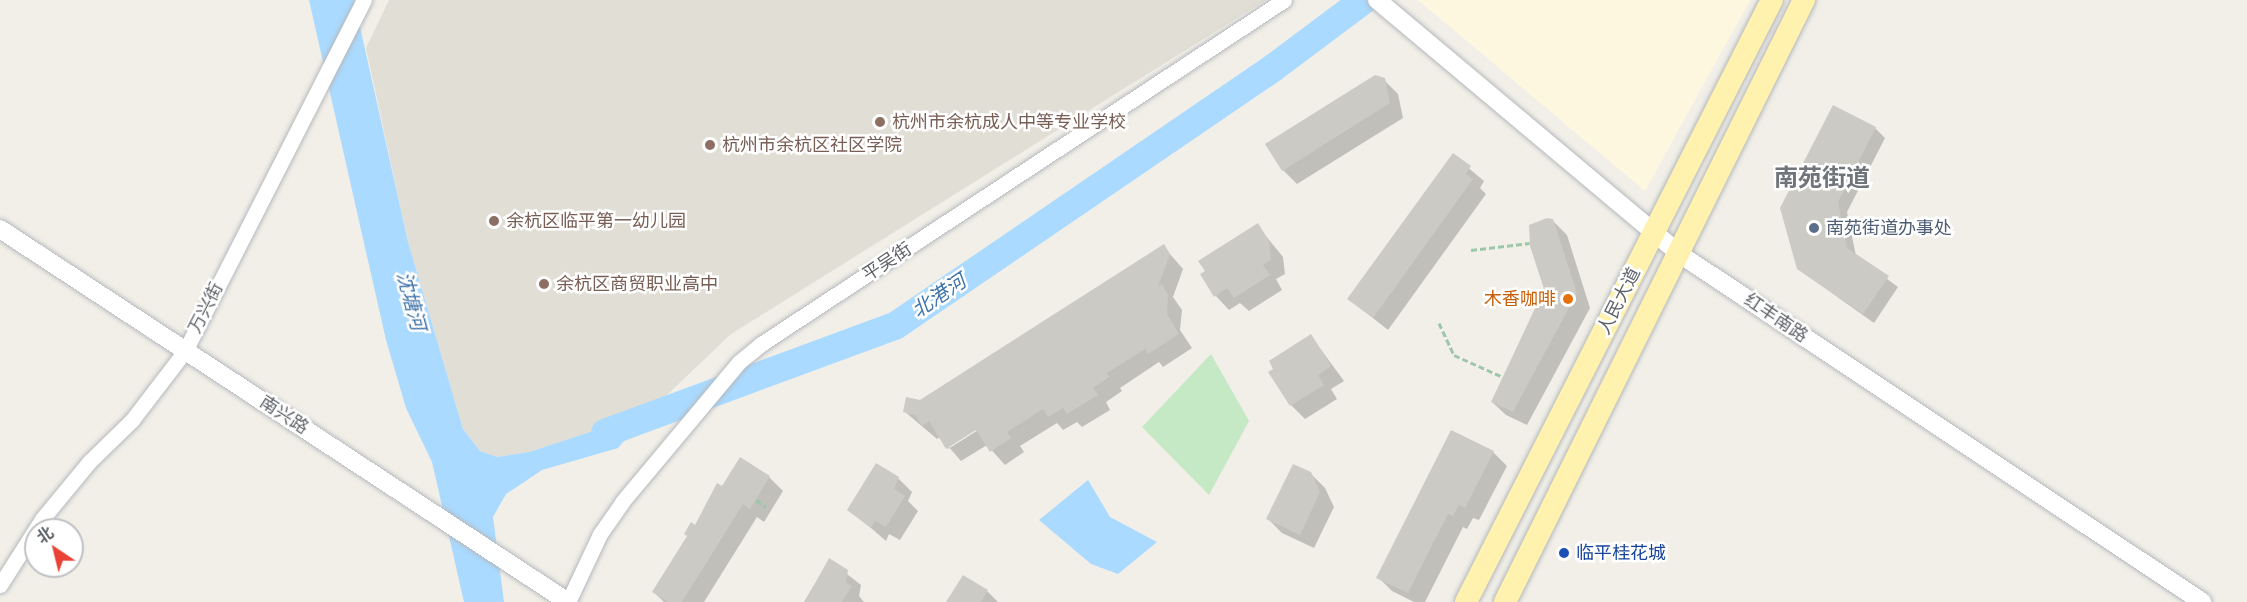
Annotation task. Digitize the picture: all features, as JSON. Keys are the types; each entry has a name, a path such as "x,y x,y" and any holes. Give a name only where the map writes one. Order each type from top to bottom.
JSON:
{"main road":[{"name":"人民大道","path":"1466,602 1772,0"},
{"name":"人民大道","path":"1505,602 1804,0"}],"street":[{"name":"万兴街","path":"0,585 42,519 89,462 132,420 184,351 364,0"},
{"name":"平吴街","path":"568,602 600,534 672,439 729,375 761,344 1284,0"},
{"name":"红丰南路","path":"1377,0 1678,253 2202,602"},
{"name":"南兴路","path":"0,229 502,556 568,602"}],"path":[{"path":"1471,250 1530,243"},
{"path":"1439,323 1454,355 1503,377"},
{"path":"756,500 766,507"}],"shaded area":[{"name":"杭州市余杭区社区学院","path":"389,0 1266,0 731,334 648,413 529,452 497,457 480,451 463,429 408,242 366,48"},
{"path":"1418,0 1750,0 1645,191"}],"green space":[{"path":"1211,354 1249,421 1209,495 1142,427"}],"water":[{"name":"沈塘河","path":"309,0 354,0 408,242 463,429 480,451 497,457 529,452 648,413 618,448 542,470 506,494 493,517 504,602 464,602 432,462 406,408 386,340"},
{"path":"1088,480 1110,517 1157,542 1118,574 1091,564 1039,520"}],"building":[{"path":"1375,75 1385,78 1390,103 1282,171 1265,144"},
{"name":"南苑街道办事处","path":"1833,105 1876,127 1838,202 1847,248 1889,276 1863,314 1797,269 1780,208"},
{"path":"1453,153 1471,166 1466,174 1473,179 1373,318 1347,299"},
{"path":"1547,218 1553,219 1577,293 1513,412 1491,402 1544,289 1530,246 1529,225"},
{"path":"1258,223 1269,241 1271,260 1263,265 1270,275 1234,298 1227,288 1214,297 1200,274 1205,271 1198,261"},
{"path":"1164,244 1170,254 1158,287 1162,284 1168,295 1167,314 1179,334 1148,354 1145,349 1107,373 1109,377 1093,388 1098,395 1067,414 1063,408 1048,417 1043,409 1007,432 1011,438 990,452 976,430 946,449 929,421 922,426 915,415 903,412 906,397 920,400"},
{"path":"1311,334 1331,366 1318,375 1324,385 1290,406 1268,372 1273,369 1269,361"},
{"path":"1451,430 1494,451 1465,508 1459,505 1453,516 1448,514 1408,593 1376,578"},
{"path":"740,457 770,476 750,509 743,504 682,602 668,602 652,592 687,536 684,534 691,522 695,525 717,483 722,486"},
{"path":"876,463 899,477 894,489 905,496 886,527 875,521 871,528 847,510"},
{"path":"1293,464 1311,472 1320,492 1300,535 1266,519"},
{"path":"829,558 848,570 846,582 852,586 842,602 805,602"},
{"path":"963,575 988,590 981,602 946,602"}],"waterway":[{"name":"北港河","path":"605,433 895,326 1273,68 1364,0"}],"place":[{"name":"杭州市余杭成人中等专业学校","path":"880,122"},
{"name":"杭州市余杭区社区学院","path":"710,145"},
{"name":"余杭区临平第一幼儿园","path":"494,221"},
{"name":"南苑街道办事处","path":"1814,228"},
{"name":"余杭区商贸职业高中","path":"544,284"},
{"name":"木香咖啡","path":"1568,299"},
{"name":"临平桂花城","path":"1564,553"}],"district":[{"name":"南苑街道","path":"1822,178"}]}
